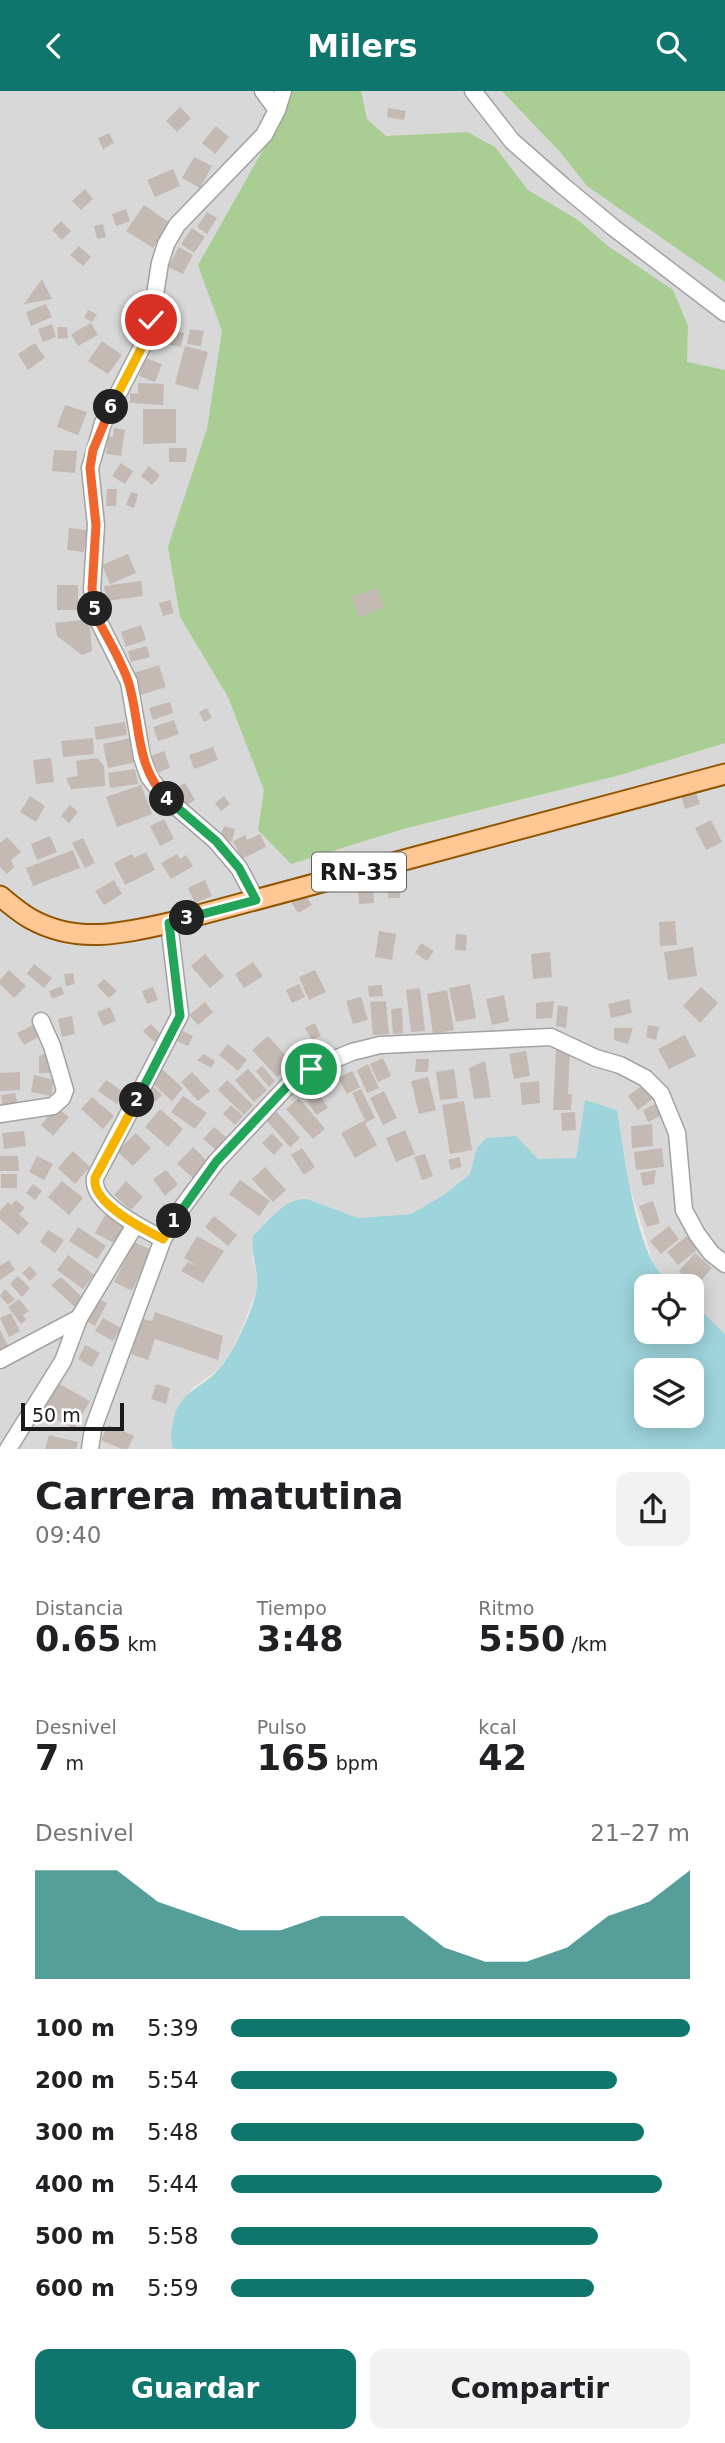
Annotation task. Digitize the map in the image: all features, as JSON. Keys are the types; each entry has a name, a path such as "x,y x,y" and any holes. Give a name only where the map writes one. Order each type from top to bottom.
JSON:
{"main road":[{"name":"RN-35","path":"0,896 29,918 54,931 88,936 119,935 725,774"}],"street":[{"path":"263,91 277,110"},
{"path":"256,900 239,868 216,841 165,797 149,778 142,757 129,682 96,616 92,589 96,525 90,468 103,423 144,343 166,244 177,225 264,135 283,91"},
{"path":"472,91 512,141 562,185 725,313"},
{"path":"163,1239 135,1225 100,1197 94,1185 95,1178 180,1016 169,923"},
{"path":"0,1114 53,1106 62,1098 65,1090 52,1046 41,1021"},
{"path":"90,1449 93,1429 163,1239 181,1209 216,1162 293,1080 311,1069 352,1052 380,1045 551,1037 645,1078 661,1094 677,1133 684,1210 704,1244 725,1264"},
{"path":"8,1449 63,1361 79,1318 135,1225"},
{"path":"0,1360 79,1318"}],"shaded area":[{"path":"0,91 725,91 725,1334 704,1314 704,1274 663,1274 654,1265 630,1187 617,1110 585,1101 576,1158 538,1160 478,1148 471,1174 444,1195 411,1214 358,1218 307,1199 252,1256 257,1279 256,1291 242,1329 219,1369 191,1389 171,1443 174,1449 0,1449"}],"green space":[{"path":"285,91 361,91 367,119 386,136 467,132 495,147 528,190 578,220 608,246 673,290 688,326 687,362 725,370 725,743 620,775 403,829 291,864 258,830 264,790 228,697 180,617 168,547 207,429 222,331 198,265 272,134"},
{"path":"502,91 725,91 725,282 587,186 561,153"}],"water":[{"path":"585,1100 617,1110 630,1188 640,1228 655,1266 662,1274 634,1274 634,1344 704,1344 704,1314 725,1334 725,1449 174,1449 171,1435 178,1406 220,1368 250,1312 257,1288 253,1236 284,1207 291,1202 307,1199 358,1218 411,1214 444,1195 470,1174 477,1148 486,1138 516,1136 538,1159 576,1158"}],"building":[{"path":"180,107 191,118 177,132 166,121"},
{"path":"388,108 406,111 404,120 387,117"},
{"path":"216,126 229,137 215,154 202,143"},
{"path":"109,133 114,143 103,149 98,138"},
{"path":"194,157 212,166 200,188 182,178"},
{"path":"173,169 180,186 155,197 147,180"},
{"path":"85,189 93,199 81,210 72,201"},
{"path":"144,205 170,223 153,248 126,231"},
{"path":"126,209 130,221 116,226 112,214"},
{"path":"207,212 217,218 207,234 197,227"},
{"path":"61,221 71,231 62,240 52,230"},
{"path":"103,224 106,237 97,239 94,226"},
{"path":"192,228 205,237 194,253 181,244"},
{"path":"79,246 91,257 83,266 70,255"},
{"path":"179,247 193,255 183,274 168,267"},
{"path":"42,279 52,299 24,304"},
{"path":"46,304 52,317 31,326 26,312"},
{"path":"88,310 97,314 92,322 84,318"},
{"path":"91,323 98,335 78,346 71,334"},
{"path":"52,324 56,337 43,342 38,329"},
{"path":"57,327 67,327 68,338 58,339"},
{"path":"158,328 184,333 181,347 156,342"},
{"path":"190,329 204,331 201,346 187,344"},
{"path":"102,341 122,355 108,374 88,361"},
{"path":"35,343 45,358 28,370 18,354"},
{"path":"185,346 208,352 198,390 175,384"},
{"path":"146,358 162,364 155,382 139,376"},
{"path":"138,383 164,384 163,405 130,403 130,393 138,394"},
{"path":"65,405 87,412 78,435 57,427"},
{"path":"143,409 176,409 176,443 143,444"},
{"path":"114,428 125,430 121,456 106,454 108,436 113,437"},
{"path":"169,448 187,448 186,462 169,462"},
{"path":"54,450 77,451 75,473 52,471"},
{"path":"121,463 133,471 125,484 112,476"},
{"path":"149,466 160,475 152,485 141,476"},
{"path":"107,489 117,489 116,506 106,506"},
{"path":"131,492 138,494 134,508 126,505"},
{"path":"69,528 87,530 84,552 67,550"},
{"path":"128,554 136,573 110,584 102,565"},
{"path":"141,581 143,596 106,601 104,586"},
{"path":"57,585 78,585 78,610 57,610"},
{"path":"377,588 384,608 359,617 352,597"},
{"path":"170,600 174,613 163,616 159,603"},
{"path":"89,619 92,651 82,655 57,636 55,623"},
{"path":"141,625 146,640 126,647 121,632"},
{"path":"147,646 150,657 131,662 128,651"},
{"path":"159,665 166,687 141,695 134,673"},
{"path":"170,702 173,713 153,720 149,708"},
{"path":"207,708 212,718 204,722 199,712"},
{"path":"174,720 179,734 158,741 153,727"},
{"path":"125,722 127,735 96,740 94,727"},
{"path":"93,738 94,754 63,757 61,741"},
{"path":"131,738 136,762 108,768 103,744"},
{"path":"213,747 218,760 194,769 189,755"},
{"path":"164,751 170,768 157,773 151,756"},
{"path":"51,758 54,782 36,784 33,760"},
{"path":"97,758 104,766 105,786 71,789 66,778 78,776 76,761"},
{"path":"135,769 138,784 110,788 108,773"},
{"path":"185,783 195,800 182,808 171,792"},
{"path":"141,785 152,814 117,827 106,797"},
{"path":"695,791 700,804 685,809 681,795"},
{"path":"30,796 45,806 36,822 20,812"},
{"path":"224,796 230,804 221,811 215,803"},
{"path":"70,805 78,812 69,823 61,816"},
{"path":"164,819 174,839 160,846 150,826"},
{"path":"711,820 722,842 706,850 695,828"},
{"path":"224,826 235,829 232,842 220,838"},
{"path":"260,834 266,847 242,859 233,841 245,835 247,840"},
{"path":"50,836 57,852 37,860 31,844"},
{"path":"7,837 21,852 11,860 14,867 7,874 0,867 0,843"},
{"path":"83,838 95,863 85,868 72,843"},
{"path":"73,850 80,868 33,886 26,868"},
{"path":"146,852 155,870 125,885 114,863 132,854 134,858"},
{"path":"177,854 180,859 186,855 193,866 171,879 161,863"},
{"path":"376,875 374,903 359,904 358,889 364,888 362,877"},
{"path":"114,880 122,894 104,905 95,891"},
{"path":"205,880 212,896 195,903 188,888"},
{"path":"388,884 401,884 400,898 388,898"},
{"path":"303,892 312,905 298,913 290,900"},
{"path":"675,921 677,945 660,946 659,922"},
{"path":"379,931 396,934 392,960 375,957"},
{"path":"456,934 467,935 466,951 455,950"},
{"path":"421,943 434,951 427,961 415,953"},
{"path":"693,947 697,976 668,980 664,952"},
{"path":"550,952 552,977 533,979 531,954"},
{"path":"205,954 224,976 210,988 191,966"},
{"path":"253,962 263,976 244,988 235,974"},
{"path":"34,964 52,978 44,988 27,974"},
{"path":"9,970 26,986 14,998 0,984 0,980"},
{"path":"315,970 326,992 309,1000 299,977"},
{"path":"73,973 75,984 66,986 64,974"},
{"path":"104,979 117,991 109,998 97,986"},
{"path":"299,984 305,997 292,1003 286,990"},
{"path":"470,984 476,1018 456,1022 449,988"},
{"path":"382,985 383,996 369,997 368,986"},
{"path":"61,986 64,994 52,999 49,991"},
{"path":"153,987 158,1000 147,1004 142,991"},
{"path":"701,987 718,1003 700,1023 683,1006"},
{"path":"420,988 425,1031 411,1032 406,990"},
{"path":"447,990 454,1030 433,1034 427,994"},
{"path":"504,995 509,1021 492,1025 486,999"},
{"path":"361,997 368,1020 353,1024 346,1001"},
{"path":"629,999 632,1013 611,1018 608,1004"},
{"path":"386,1001 389,1034 373,1035 370,1002"},
{"path":"554,1001 552,1018 536,1019 536,1003"},
{"path":"205,1002 213,1012 198,1025 189,1015"},
{"path":"558,1005 568,1007 566,1028 556,1026"},
{"path":"110,1007 116,1021 103,1026 97,1012"},
{"path":"402,1008 403,1033 393,1034 391,1009"},
{"path":"72,1016 75,1034 62,1037 58,1019"},
{"path":"38,1022 44,1034 24,1045 17,1033"},
{"path":"315,1023 321,1036 312,1040 305,1028"},
{"path":"151,1024 161,1035 154,1042 143,1031"},
{"path":"648,1025 659,1027 656,1040 646,1037"},
{"path":"614,1028 633,1028 628,1044 614,1040"},
{"path":"183,1031 193,1036 188,1046 177,1041"},
{"path":"685,1035 696,1056 669,1069 658,1049"},
{"path":"268,1036 293,1064 277,1077 252,1050"},
{"path":"228,1044 247,1060 238,1071 219,1055"},
{"path":"556,1049 570,1049 568,1094 572,1094 571,1110 553,1110"},
{"path":"526,1051 530,1076 514,1079 509,1054"},
{"path":"42,1054 52,1055 53,1073 39,1073 39,1057"},
{"path":"204,1054 215,1061 211,1068 197,1060"},
{"path":"383,1058 391,1076 378,1082 370,1064"},
{"path":"416,1059 429,1059 428,1072 415,1072"},
{"path":"485,1061 491,1097 474,1099 469,1068"},
{"path":"368,1064 379,1088 367,1093 357,1070"},
{"path":"262,1066 275,1081 269,1087 256,1071"},
{"path":"162,1069 183,1088 172,1101 151,1082"},
{"path":"248,1069 267,1090 254,1102 235,1080"},
{"path":"454,1069 458,1098 440,1100 436,1072"},
{"path":"352,1071 360,1087 347,1094 338,1078"},
{"path":"20,1072 20,1090 0,1091 0,1073"},
{"path":"192,1072 210,1091 198,1101 181,1082"},
{"path":"34,1075 54,1080 51,1096 31,1092"},
{"path":"428,1077 436,1110 419,1114 411,1081"},
{"path":"106,1080 125,1093 117,1104 98,1091"},
{"path":"227,1080 253,1105 244,1115 218,1090"},
{"path":"539,1081 540,1103 522,1105 520,1083"},
{"path":"150,1083 162,1095 155,1102 143,1091"},
{"path":"644,1084 654,1098 638,1110 628,1096"},
{"path":"314,1085 328,1108 316,1115 302,1092"},
{"path":"361,1089 375,1118 365,1123 377,1145 355,1158 341,1133 365,1120 352,1093"},
{"path":"384,1091 397,1118 383,1125 370,1098"},
{"path":"15,1093 18,1105 3,1108 1,1095"},
{"path":"183,1096 207,1113 195,1129 171,1112"},
{"path":"92,1097 114,1116 103,1129 81,1109"},
{"path":"299,1098 325,1129 313,1139 286,1109"},
{"path":"464,1101 472,1150 450,1154 442,1105"},
{"path":"659,1102 664,1114 648,1122 643,1110"},
{"path":"231,1105 243,1116 235,1125 223,1114"},
{"path":"56,1107 69,1117 53,1136 41,1125"},
{"path":"160,1109 183,1129 168,1147 145,1127"},
{"path":"277,1112 300,1138 290,1147 267,1121"},
{"path":"575,1112 576,1130 562,1131 561,1113"},
{"path":"652,1124 653,1146 632,1148 631,1126"},
{"path":"214,1127 226,1137 216,1150 203,1139"},
{"path":"405,1130 415,1154 396,1162 386,1138"},
{"path":"24,1131 26,1146 4,1149 2,1133"},
{"path":"136,1133 151,1148 133,1166 117,1151"},
{"path":"272,1133 283,1145 274,1155 262,1143"},
{"path":"193,1147 208,1162 193,1178 177,1164"},
{"path":"302,1148 315,1167 304,1175 291,1155"},
{"path":"662,1148 664,1167 636,1170 634,1152"},
{"path":"73,1151 90,1167 75,1184 58,1168"},
{"path":"425,1154 433,1176 422,1180 414,1157"},
{"path":"0,1156 18,1156 19,1171 0,1171"},
{"path":"37,1156 53,1164 44,1180 29,1172"},
{"path":"459,1157 462,1167 451,1170 448,1160"},
{"path":"265,1167 286,1190 273,1202 252,1179"},
{"path":"166,1170 178,1184 165,1196 153,1179"},
{"path":"656,1170 654,1184 643,1186 640,1173"},
{"path":"1,1174 17,1174 17,1188 1,1188"},
{"path":"240,1180 270,1201 259,1216 229,1194"},
{"path":"62,1181 83,1198 69,1215 48,1197"},
{"path":"126,1181 143,1197 131,1210 114,1195"},
{"path":"33,1184 42,1191 35,1200 26,1193"},
{"path":"16,1200 25,1208 19,1214 29,1223 18,1235 0,1219 0,1211 8,1202 11,1205"},
{"path":"653,1201 660,1223 647,1227 639,1206"},
{"path":"105,1215 124,1225 114,1243 95,1233"},
{"path":"214,1216 237,1235 228,1246 205,1227"},
{"path":"669,1226 679,1239 661,1254 650,1241"},
{"path":"78,1227 106,1246 97,1259 69,1241"},
{"path":"48,1230 64,1240 55,1253 40,1242"},
{"path":"197,1236 224,1251 203,1283 181,1271 188,1262 199,1267 184,1258"},
{"path":"687,1236 697,1250 678,1265 667,1252"},
{"path":"134,1242 152,1250 132,1291 114,1282"},
{"path":"695,1253 712,1268 704,1277 704,1274 682,1274 679,1271"},
{"path":"68,1255 94,1275 83,1289 57,1270"},
{"path":"9,1260 15,1270 0,1280 0,1266"},
{"path":"30,1266 37,1274 30,1281 22,1273"},
{"path":"18,1276 30,1288 22,1297 10,1284"},
{"path":"61,1277 84,1299 75,1307 51,1285"},
{"path":"5,1289 15,1299 8,1305 0,1296"},
{"path":"97,1298 107,1303 95,1326 86,1321"},
{"path":"19,1299 29,1311 23,1315 26,1320 21,1324 8,1307"},
{"path":"155,1312 223,1336 218,1360 155,1339 148,1360 131,1354 143,1319 152,1321"},
{"path":"11,1313 20,1331 9,1337 0,1318"},
{"path":"103,1318 121,1328 113,1341 95,1331"},
{"path":"0,1330 9,1348 0,1352"},
{"path":"85,1345 100,1353 92,1367 78,1359"},
{"path":"56,1382 90,1401 74,1429 40,1410"},
{"path":"156,1384 170,1388 166,1404 151,1399"},
{"path":"108,1425 134,1436 128,1449 101,1440"},
{"path":"49,1435 78,1442 76,1449 45,1449"}],"route":[{"path":"151,320 144,343 103,423 93,450 90,468 96,540 92,589 96,616 129,682 142,757 149,778 165,797 216,841 239,868 256,900 169,923 180,1016 95,1178 96,1191 135,1225 163,1239 181,1209 216,1162 293,1080 311,1069"}]}
